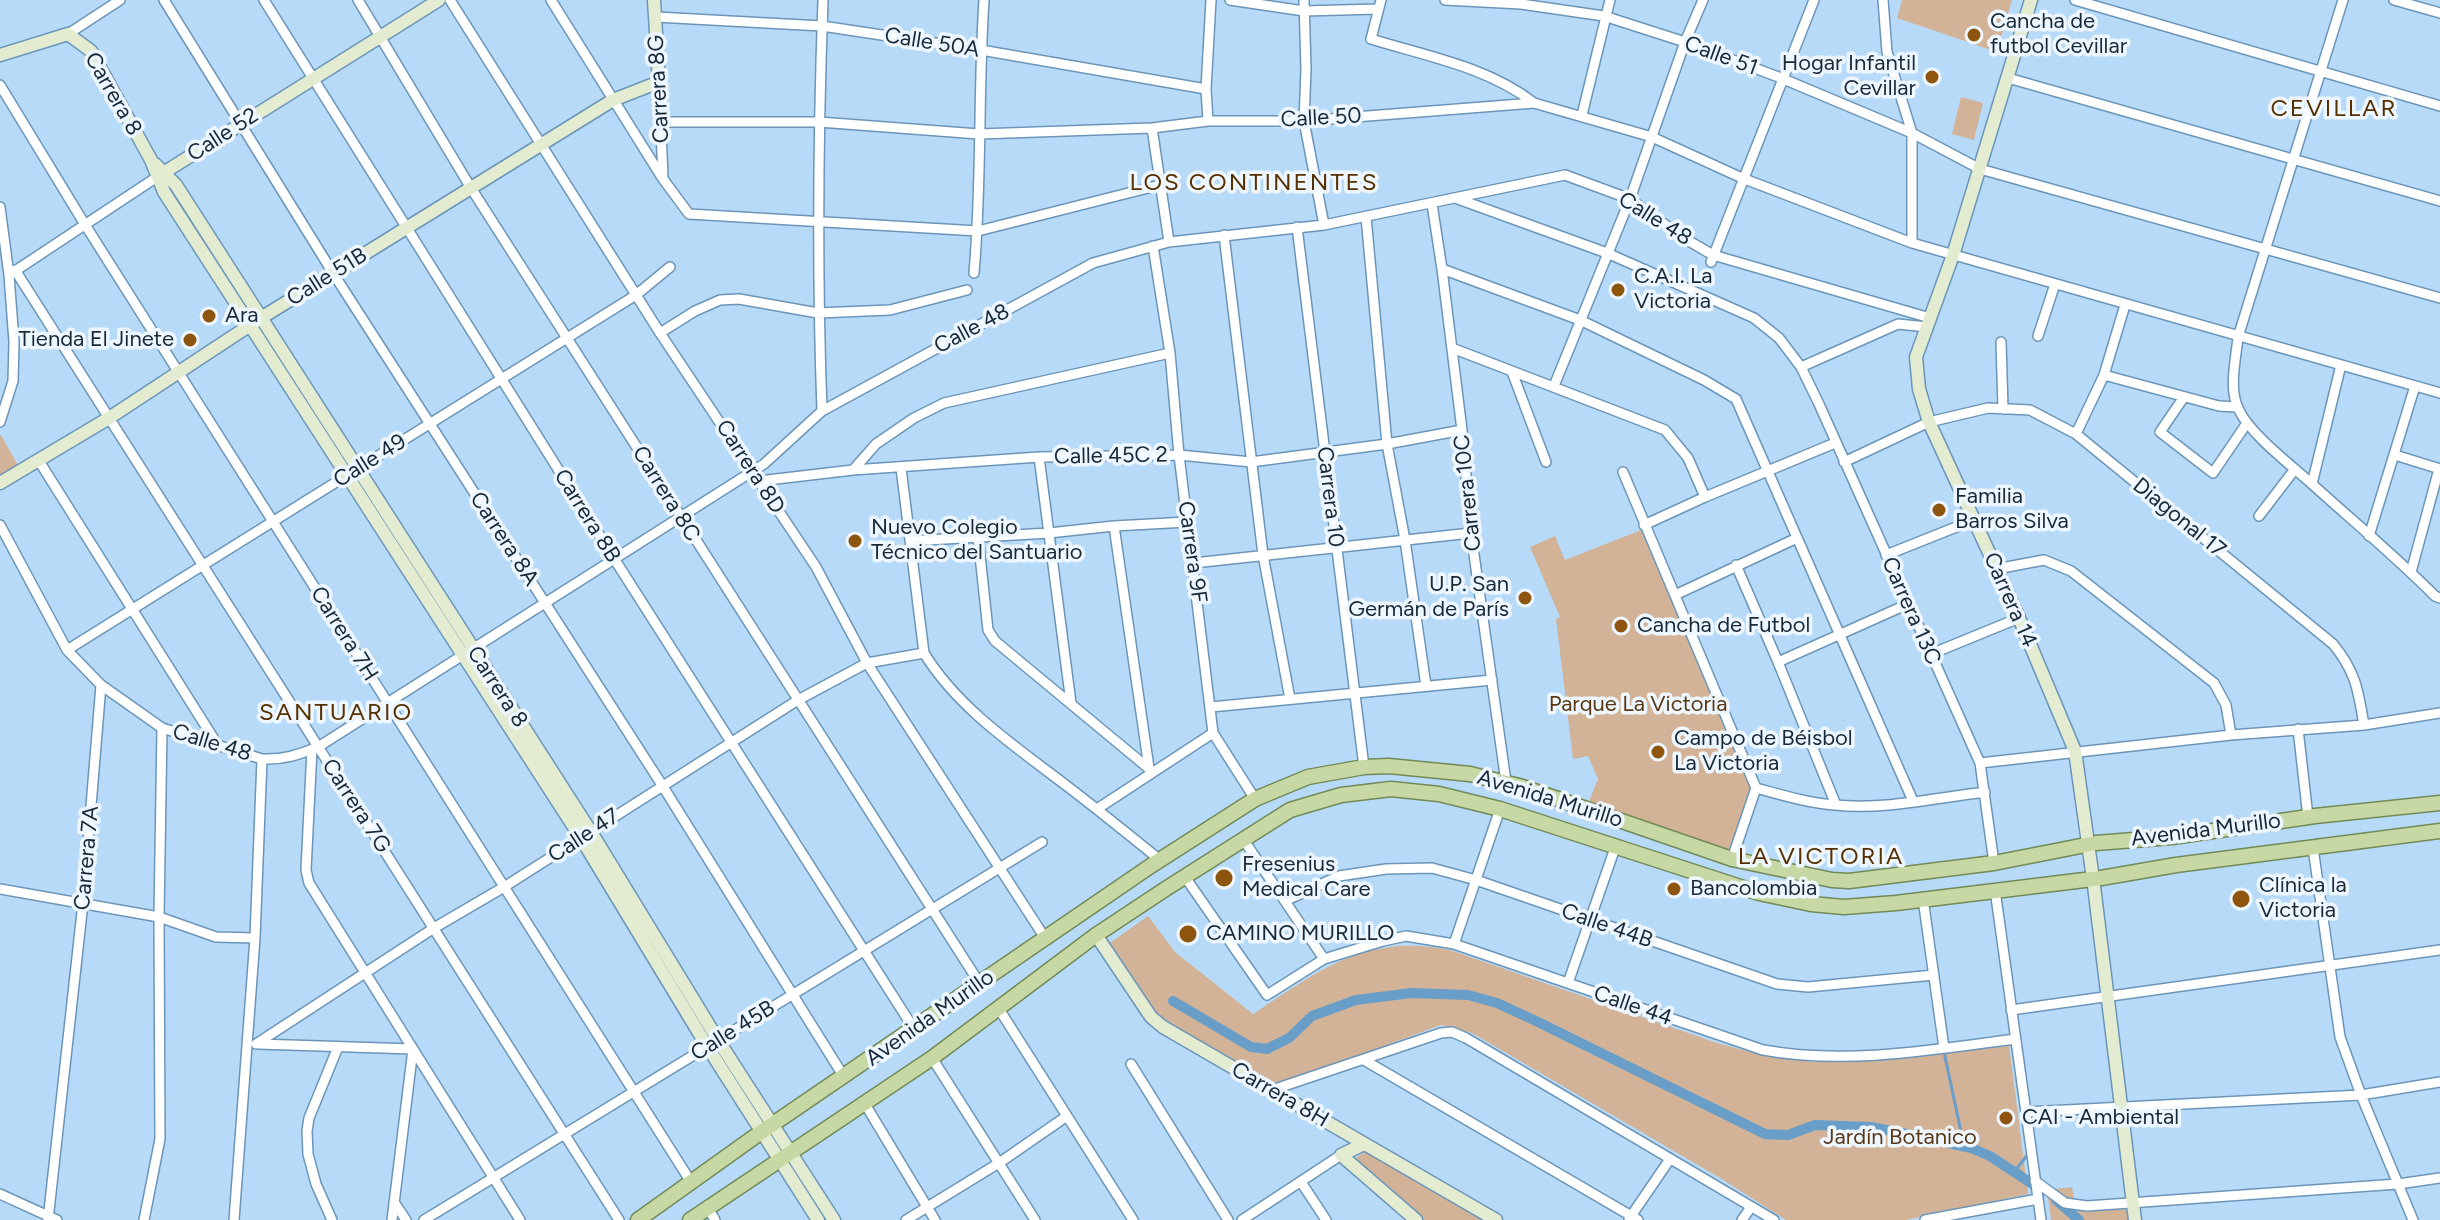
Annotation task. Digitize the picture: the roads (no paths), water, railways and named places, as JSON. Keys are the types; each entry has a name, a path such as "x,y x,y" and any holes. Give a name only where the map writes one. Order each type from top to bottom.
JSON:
{"main road":[{"name":"Avenida Murillo","path":"638,1220 1160,860 1255,799 1308,777 1389,766 1441,770 1506,782 1732,859 1817,879 1840,881 1994,863 2088,844 2172,837 2308,817 2440,803"},
{"name":"Avenida Murillo","path":"690,1220 712,1214 786,1157 932,1058 1096,935 1290,810 1315,801 1370,790 1439,794 1500,809 1759,893 1811,904 1844,907 2093,879 2440,831"}],"street":[{"path":"0,55 68,34 120,0"},
{"name":"Carrera 8A","path":"164,0 333,273 662,785 844,1077"},
{"name":"Carrera 8B","path":"264,0 914,1029"},
{"name":"Carrera 8C","path":"358,0 471,188 980,984"},
{"name":"Calle 52","path":"12,272 239,124 439,0"},
{"name":"Carrera 8D","path":"450,0 660,333 816,567 867,663 1045,938"},
{"path":"551,0 663,179 689,214 978,231 1160,185"},
{"path":"822,411 818,313 823,0"},
{"path":"974,273 978,231 984,0"},
{"path":"1208,121 1206,89 1211,0"},
{"path":"1230,0 1304,11 1380,4 1371,39 1487,75 1517,90 1534,103"},
{"path":"1304,0 1304,121 1324,225"},
{"name":"Calle 51","path":"1445,0 1521,2 1604,16 1781,78 1912,133 1980,169 2440,298"},
{"path":"1582,115 1610,0"},
{"path":"1554,386 1630,199 1685,42 1703,0"},
{"path":"1712,258 1814,0"},
{"path":"1883,0 1887,52 1912,133 1912,243"},
{"name":"Carrera 14","path":"2031,0 1953,255 1916,357 1919,389 1929,422 2019,618 2075,751 2135,1220"},
{"path":"2075,0 2440,106"},
{"path":"2343,0 2238,337 2233,386 2237,407 2247,423 2440,598"},
{"path":"2394,0 2440,13"},
{"name":"Calle 50A","path":"654,5 981,50 1206,89"},
{"name":"Carrera 8G","path":"654,5 663,179"},
{"name":"Carrera 8","path":"68,34 91,51 160,175 176,185 256,321 586,835 712,1043 786,1157 818,1220"},
{"path":"2008,78 2440,201"},
{"name":"Calle 51B","path":"0,483 109,418 256,321 613,100 659,82"},
{"name":"Carrera 7H","path":"0,85 177,371 691,1182"},
{"name":"Calle 50","path":"662,122 819,122 979,134 1152,128 1208,121 1304,121 1534,103 1652,137 1742,178 1912,243 2440,393"},
{"path":"1152,128 1169,242"},
{"name":"Calle 48","path":"101,685 162,728 262,759 294,757 389,704 764,464 822,411 1093,263 1169,242 1324,225 1565,175 1630,199 1712,258 1929,323"},
{"name":"Carrera 13C","path":"1458,199 1607,253 1754,318 1779,338 1801,367 1980,763 1994,863"},
{"name":"Carrera 10C","path":"1432,204 1462,430 1471,533 1506,782"},
{"name":"Carrera 7G","path":"0,207 12,272 204,565 315,748 434,928 619,1220"},
{"path":"1366,217 1387,444 1405,540 1426,686"},
{"name":"Carrera 10","path":"1297,227 1364,767"},
{"path":"1224,235 1263,555 1290,699"},
{"name":"Carrera 9F","path":"1153,246 1170,353 1179,455 1213,733 1255,799"},
{"name":"Calle 49","path":"67,650 636,295 670,267"},
{"path":"1442,269 1580,320 1704,380 1736,399 1913,801"},
{"path":"0,422 13,381 12,272"},
{"path":"2038,336 2055,284"},
{"path":"660,333 695,311 720,300 739,299 818,313 890,310 967,290"},
{"path":"2076,434 2104,375 2125,305"},
{"path":"1906,323 1916,333 1920,347"},
{"path":"1801,367 1898,324 1929,323"},
{"path":"2001,342 2003,409"},
{"path":"1452,348 1665,430 1688,458 1705,497"},
{"path":"853,470 876,444 914,418 944,403 1170,353"},
{"path":"2312,484 2341,365"},
{"path":"1512,372 1546,462"},
{"path":"2104,375 2219,406 2237,407"},
{"path":"2369,536 2415,386"},
{"path":"2184,397 2160,432 2213,473 2247,423"},
{"name":"Diagonal 17","path":"1844,462 1929,422 1988,408 2030,410 2076,434 2333,644 2345,659 2357,684 2364,725"},
{"name":"Calle 45C 2","path":"759,481 853,470 1039,457 1179,455 1251,462 1387,444 1462,430"},
{"path":"1644,525 1835,443"},
{"path":"2395,455 2440,469 2411,572"},
{"path":"1039,457 1071,703"},
{"path":"39,461 217,744"},
{"path":"901,468 924,653 939,678 956,697 1020,751 1160,860"},
{"path":"2259,516 2295,469"},
{"path":"1623,472 1756,788 1732,859"},
{"path":"1886,555 1974,520"},
{"path":"910,541 1187,522"},
{"path":"0,525 67,650 101,685"},
{"path":"1114,526 1151,770"},
{"path":"1194,563 1471,533"},
{"path":"978,537 988,630 995,641 1151,770"},
{"path":"1675,595 1797,538"},
{"path":"1996,569 2044,560 2071,571 2214,683 2226,705 2231,735"},
{"path":"1736,565 1836,805"},
{"path":"1778,662 1908,604"},
{"path":"1931,654 2019,618"},
{"name":"Calle 47","path":"251,1044 798,700 867,663 924,653"},
{"path":"1211,707 1492,680"},
{"name":"Carrera 7A","path":"51,1219 83,903 101,685"},
{"path":"1980,763 2231,735 2364,725 2440,713"},
{"path":"144,1220 160,1139 162,728"},
{"path":"2298,729 2308,817"},
{"path":"1097,809 1151,770 1213,733"},
{"path":"315,748 306,870 309,883 520,1220"},
{"path":"234,1220 251,1044 262,759"},
{"path":"1756,788 1797,799 1871,806 1985,792"},
{"path":"1454,944 1500,809"},
{"path":"1243,839 1324,959"},
{"name":"Calle 45B","path":"424,1220 1042,842"},
{"path":"1568,983 1615,848"},
{"path":"2313,848 2340,1037 2413,1220"},
{"name":"Calle 44B","path":"1285,901 1339,876 1386,869 1432,868 1476,880 1777,984 1808,987 1934,975"},
{"name":"Calle 44","path":"1185,877 1267,995 1324,959 1406,936 1454,944 1763,1050 1790,1055 1849,1057 2015,1039"},
{"path":"0,889 159,917 216,937 255,938"},
{"path":"1995,890 2041,1220"},
{"path":"1923,899 1944,1048"},
{"name":"Carrera 8H","path":"1096,935 1151,1017 1163,1027 1496,1220"},
{"path":"2011,1010 2440,950"},
{"path":"999,1009 1133,1220"},
{"path":"1272,1090 1441,1033 1452,1032 1774,1220"},
{"path":"251,1044 413,1049"},
{"path":"332,1220 316,1184 308,1154 307,1131 309,1118 338,1047"},
{"path":"392,1220 413,1049"},
{"path":"932,1058 1035,1220"},
{"path":"1364,1060 1632,1219 1670,1159"},
{"path":"1131,1064 1228,1220"},
{"path":"2026,1112 2361,1095 2440,1082"},
{"path":"865,1104 935,1220"},
{"path":"906,1220 999,1163 1067,1116"},
{"path":"1242,1220 1341,1155 1364,1144"},
{"path":"1341,1155 1416,1220"},
{"name":"Carrera 8","path":"786,1157 834,1220"},
{"path":"1925,1220 1960,1216 2036,1189 2065,1203 2132,1205 2440,1178"},
{"path":"1301,1182 1326,1220"},
{"path":"0,1194 51,1219"},
{"path":"394,1202 406,1220"},
{"path":"1742,1220 1751,1207"}],"waterway":[{"path":"1173,1001 1251,1047 1267,1049 1289,1038 1312,1016 1356,1000 1411,993 1468,995 1497,1003 1536,1021 1765,1134 1788,1135 1815,1125 1871,1127 1897,1132 1971,1148 1990,1156 2043,1191"},
{"path":"1944,1052 1964,1146"},
{"path":"2014,1172 2029,1153"},
{"path":"2056,1200 2079,1220"}],"place":[{"name":"Cancha de futbol Cevillar","path":"1974,35"},
{"name":"Hogar Infantil Cevillar","path":"1932,77"},
{"name":"C.A.I. La Victoria","path":"1618,290"},
{"name":"Ara","path":"209,316"},
{"name":"Tienda El Jinete","path":"190,340"},
{"name":"Familia Barros Silva","path":"1939,510"},
{"name":"Nuevo Colegio Técnico del Santuario","path":"855,541"},
{"name":"U.P. San Germán de París","path":"1525,598"},
{"name":"Cancha de Futbol","path":"1621,626"},
{"name":"Campo de Béisbol La Victoria","path":"1658,752"},
{"name":"Fresenius Medical Care","path":"1224,878"},
{"name":"Bancolombia","path":"1674,889"},
{"name":"Clínica la Victoria","path":"2241,899"},
{"name":"CAMINO MURILLO","path":"1188,934"},
{"name":"CAI - Ambiental","path":"2006,1118"}],"district":[{"name":"CEVILLAR","path":"2334,109"},
{"name":"LOS CONTINENTES","path":"1254,183"},
{"name":"SANTUARIO","path":"336,713"},
{"name":"LA VICTORIA","path":"1821,857"}],"park label":[{"name":"Parque La Victoria","path":"1638,705"},
{"name":"Jardín Botanico","path":"1900,1138"}]}
